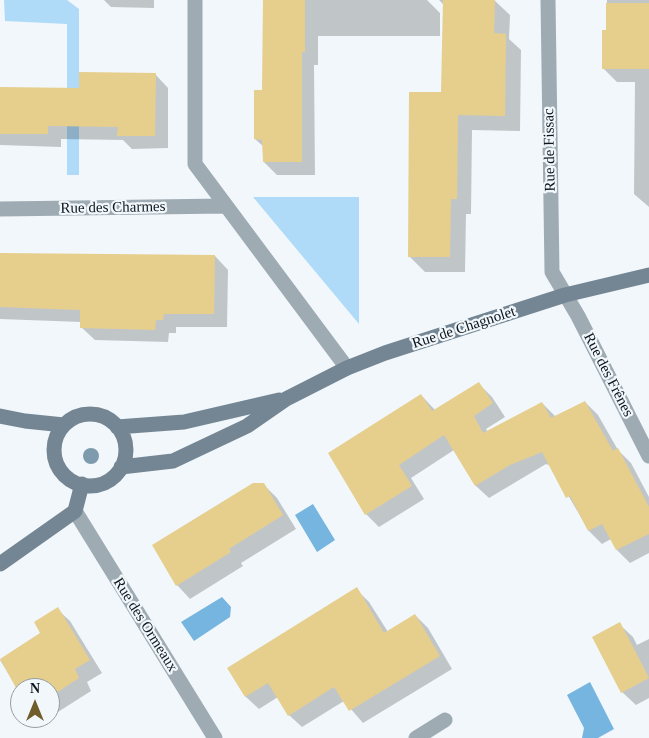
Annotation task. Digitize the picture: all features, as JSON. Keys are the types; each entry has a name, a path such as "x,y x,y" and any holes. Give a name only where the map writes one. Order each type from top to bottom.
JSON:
{"street":[{"path":"195,0 196,164 348,368"},
{"name":"Rue de Fissac","path":"548,0 552,272 565,295"},
{"name":"Rue des Charmes","path":"0,209 226,206"},
{"name":"Rue de Chagnolet","path":"121,467 173,461 247,426 286,399 348,368 386,353 565,295 649,274"},
{"name":"Rue des Frênes","path":"565,295 578,316 649,456"},
{"name":"Rue de Chagnolet","path":"117,427 184,422 286,399"},
{"path":"91,414 110,420 117,427 125,446 121,467 107,481 96,486 82,484 68,478 56,461 55,442 64,425 72,418 91,414"},
{"path":"0,416 25,422 64,425"},
{"path":"0,564 75,511 82,484"},
{"name":"Rue des Ormeaux","path":"75,511 216,738"},
{"path":"416,738 445,720"}],"shaded area":[{"path":"4,0 67,0 79,9 79,175 67,175 67,24 5,21"},
{"path":"253,197 359,197 359,324"},
{"path":"313,504 335,540 317,552 295,515"},
{"path":"222,597 231,607 230,617 194,641 181,622"},
{"path":"590,682 614,729 598,738 582,738 584,728 567,695"}],"building":[{"path":"263,0 305,0 305,52 302,52 302,162 263,162 262,140 254,139 254,90 262,90"},
{"path":"443,0 495,0 494,33 506,34 505,116 458,115 457,199 451,199 450,257 408,257 409,92 441,92"},
{"path":"606,3 649,3 649,69 602,69 602,30 606,30"},
{"path":"79,72 156,73 155,136 117,136 118,127 48,126 48,134 0,134 0,87 79,88"},
{"path":"0,253 215,255 214,314 164,314 163,320 156,320 155,330 80,328 80,310 0,307"},
{"path":"479,382 493,403 474,416 483,433 542,402 551,418 585,401 613,451 618,448 649,507 649,534 616,550 602,524 588,531 570,496 566,498 542,452 510,465 475,486 444,435 399,465 412,486 365,515 328,453 421,394 432,411"},
{"path":"253,483 264,483 283,515 229,549 231,552 176,586 152,545"},
{"path":"357,587 384,633 415,614 440,656 349,711 334,687 288,716 268,683 245,697 227,668"},
{"path":"58,607 90,660 75,669 79,678 60,690 60,678 11,678 0,659 40,633 34,622"},
{"path":"620,622 649,678 621,693 592,637"}]}
